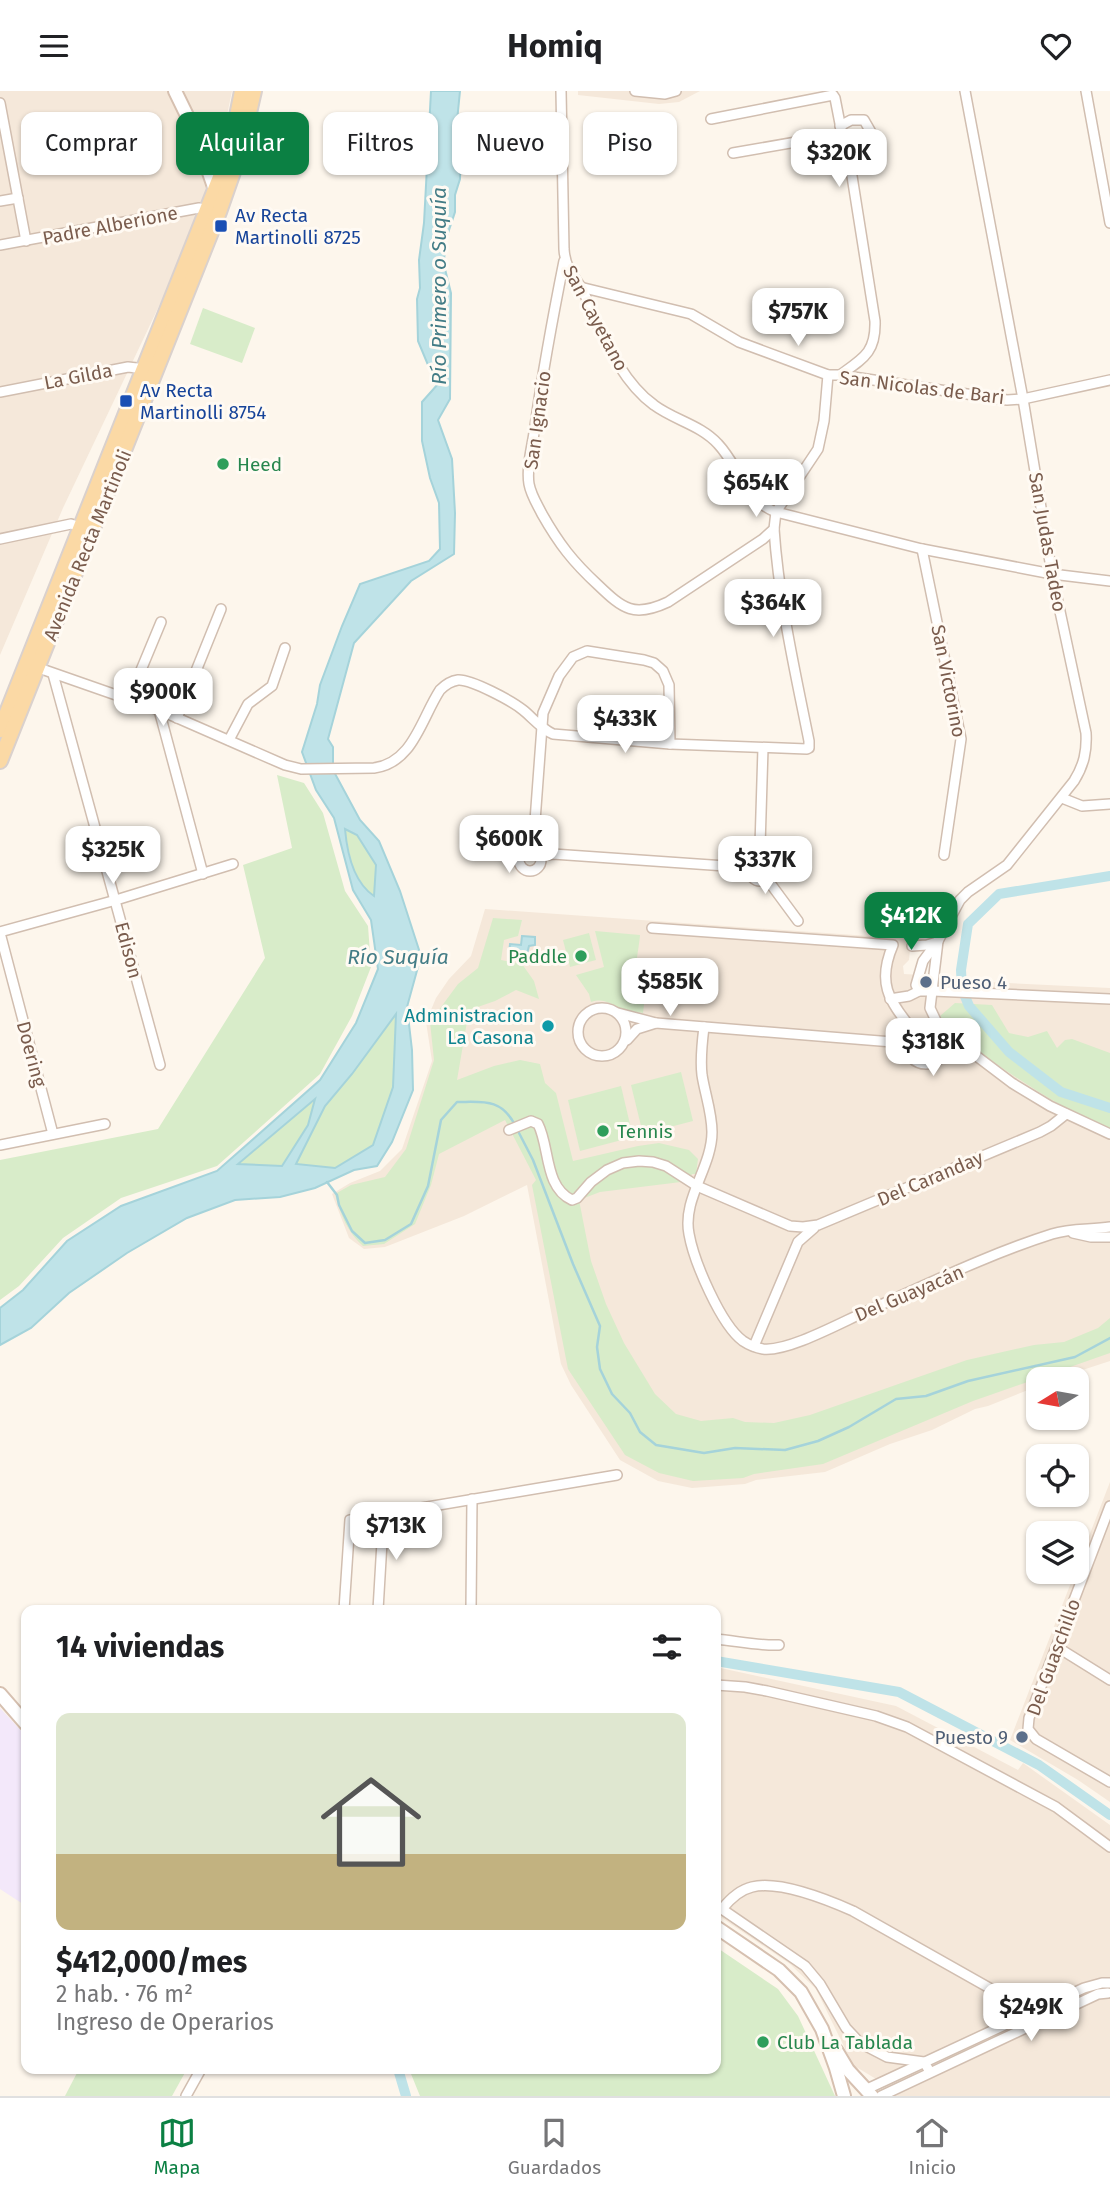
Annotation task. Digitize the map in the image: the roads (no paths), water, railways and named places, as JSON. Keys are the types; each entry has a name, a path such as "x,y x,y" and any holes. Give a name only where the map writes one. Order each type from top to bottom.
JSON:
{"main road":[{"path":"175,91 220,192"},
{"name":"Avenida Recta Martinoli","path":"0,761 3,730 32,666 214,210 242,91"},
{"name":"Avenida Recta Martinoli","path":"220,192 240,152 254,91"},
{"path":"1,1695 21,1718"},
{"path":"721,1930 771,1964 795,1985 811,2006 846,2096 854,2091 870,2093"},
{"path":"822,2029 845,2065 870,2093"}],"street":[{"name":"San Cayetano","path":"561,91 565,260 569,272 580,287 603,336 637,389 656,407 708,434 728,455 756,500 768,510 922,549 1052,574 1110,581"},
{"path":"635,91 665,94 676,91"},
{"name":"San Judas Tadeo","path":"919,991 916,987 923,961 938,941 960,900 1007,865 1081,771 1087,747 1052,574 1023,399 965,91"},
{"path":"1086,91 1110,223"},
{"path":"711,119 832,95 835,98 848,151 875,321 873,345 840,375"},
{"path":"0,103 26,241"},
{"path":"733,153 841,130 851,120 864,120 872,134 869,143 861,149 848,151"},
{"path":"0,201 18,198"},
{"name":"Padre Alberione","path":"0,246 214,210"},
{"name":"San Ignacio","path":"565,260 544,365 529,474 531,493 558,543 618,604 630,610 641,611 668,602 774,529"},
{"name":"San Nicolas de Bari","path":"580,287 691,314 739,342 828,375 993,398 1023,399 1110,380"},
{"name":"La Gilda","path":"0,392 128,367 150,371"},
{"path":"32,666 159,710 297,769 374,768 393,762 407,751 440,690 456,680 490,691 513,703 552,734 670,744 809,748 786,627 774,529 776,512 818,449 824,421 828,375"},
{"path":"0,539 71,524 87,529"},
{"name":"San Victorino","path":"922,549 961,739 944,855"},
{"path":"177,718 221,609"},
{"path":"129,699 161,622"},
{"path":"229,740 248,704 272,686 285,648"},
{"path":"541,856 533,848 541,727 547,702 568,662 579,653 587,651 654,663 663,671 669,685 670,744"},
{"name":"Edison","path":"53,674 160,1065"},
{"path":"159,710 203,874"},
{"path":"761,861 763,748"},
{"path":"1062,798 1082,806 1110,804"},
{"path":"533,848 525,849 520,854 518,861 522,868 528,871 536,869 541,856"},
{"path":"541,856 554,854 740,867 750,871"},
{"path":"755,862 768,864 770,870 767,879 757,881 752,877 750,871 755,862"},
{"path":"0,933 233,864"},
{"path":"767,879 798,921"},
{"path":"652,928 893,945 886,964 890,999 896,1011 915,1027 933,1025 941,1029 1012,1083 1066,1114 1110,1134"},
{"name":"Doering","path":"0,933 53,1134"},
{"path":"912,946 938,941"},
{"name":"San Judas Tadeo","path":"938,941 930,1008 941,1029"},
{"path":"890,999 909,996 934,986 957,993 1110,999"},
{"path":"919,991 927,1000 928,1010 908,1034 905,1043 910,1055 921,1063 938,1061 951,1050 977,1055"},
{"path":"656,1023 637,1029 612,1055 596,1056 589,1053 579,1040 579,1024 588,1012 604,1007 656,1023 905,1043"},
{"path":"618,1013 626,1028 624,1044"},
{"path":"704,1027 701,1061 712,1134 691,1204 688,1226 710,1291 726,1322 743,1341 754,1346 798,1243 798,1236 790,1226"},
{"path":"941,1029 947,1041 946,1053"},
{"name":"Del Caranday","path":"509,1130 531,1121 538,1124 551,1173 557,1186 572,1200 578,1199 591,1182 607,1170 639,1161 653,1162 666,1166 697,1186 790,1226 803,1227 818,1225 1040,1132 1066,1114"},
{"path":"0,1145 105,1124"},
{"path":"798,1243 818,1225"},
{"name":"Del Guayacán","path":"754,1346 772,1349 797,1342 1034,1241 1064,1231 1110,1227"},
{"name":"Del Guayacán","path":"1064,1231 1091,1237 1110,1237"},
{"path":"344,1605 350,1520 617,1475"},
{"path":"471,1605 472,1499"},
{"name":"Del Guaschillo","path":"1110,1506 1029,1718 1028,1729 1036,1739 1110,1782"},
{"path":"378,1605 382,1542 379,1515"},
{"path":"721,1639 746,1641 760,1646 779,1645"},
{"path":"1056,1647 1110,1680"},
{"path":"721,1685 767,1691 876,1716 907,1727 1056,1807 1110,1847"},
{"path":"721,1906 747,1889 760,1886 783,1888 818,1897 853,1911 1027,2011 1049,2018"},
{"path":"721,1908 805,1966 820,1984 846,2028 860,2043 887,2057 925,2062"},
{"path":"870,2093 1027,2011 1102,1983 1110,1990 930,2071 881,2096"},
{"path":"1026,2029 1027,2011"},
{"path":"925,2062 930,2071"},
{"path":"186,2096 198,2074"}],"water":[{"name":"Río Suquía","path":"431,91 460,91 458,112 452,112 452,175 460,175 460,179 455,195 455,212 445,242 444,265 451,293 450,399 438,420 452,459 454,554 411,581 354,643 328,739 333,747 333,770 360,820 379,841 400,891 421,956 407,1007 413,1090 392,1142 377,1166 354,1170 315,1188 280,1197 235,1200 187,1218 127,1253 69,1293 31,1328 0,1345 0,1308 23,1290 67,1241 121,1206 217,1171 320,1080 356,1023 378,969 371,920 353,890 334,818 316,790 302,752 320,685 360,584 429,561 440,549 439,503 422,441 422,402 438,384 439,365 428,365 418,341 419,260 427,175 438,175 438,112 430,112","holes":["345,829 357,835 376,865 374,896 356,875 347,847","396,1014 393,1087 373,1145 335,1168 296,1164 325,1106","315,1099 308,1125 282,1166 238,1164"]},
{"path":"522,936 535,937 535,945 529,946 527,954 509,953 510,944 521,945"}],"waterway":[{"path":"1110,876 999,894 968,924 961,970 962,989 969,1006 1009,1052 1061,1092 1110,1108"},
{"path":"327,1182 337,1195 352,1231 365,1243 385,1240 411,1224 428,1186 441,1120 457,1102 490,1103 504,1110 515,1125"},
{"path":"518,1131 533,1160 600,1326 597,1347 600,1369 612,1394 630,1413 640,1432 656,1445 704,1453 735,1448 785,1450 818,1441 849,1427 896,1399 926,1396 968,1381 1075,1357 1110,1338"},
{"path":"721,1662 899,1692 1039,1765 1110,1815"},
{"path":"399,2074 406,2096"}],"place":[{"name":"Av Recta Martinolli 8725","path":"221,226"},
{"name":"Av Recta Martinolli 8754","path":"126,401"},
{"name":"Heed","path":"223,464"},
{"name":"Paddle","path":"581,956"},
{"name":"Pueso 4","path":"926,982"},
{"name":"Administracion La Casona","path":"548,1026"},
{"name":"Tennis","path":"603,1131"},
{"name":"Puesto 9","path":"1022,1737"},
{"name":"Club La Tablada","path":"763,2042"}],"water label":[{"name":"Río Primero o Suquía","path":"439,286"}]}
